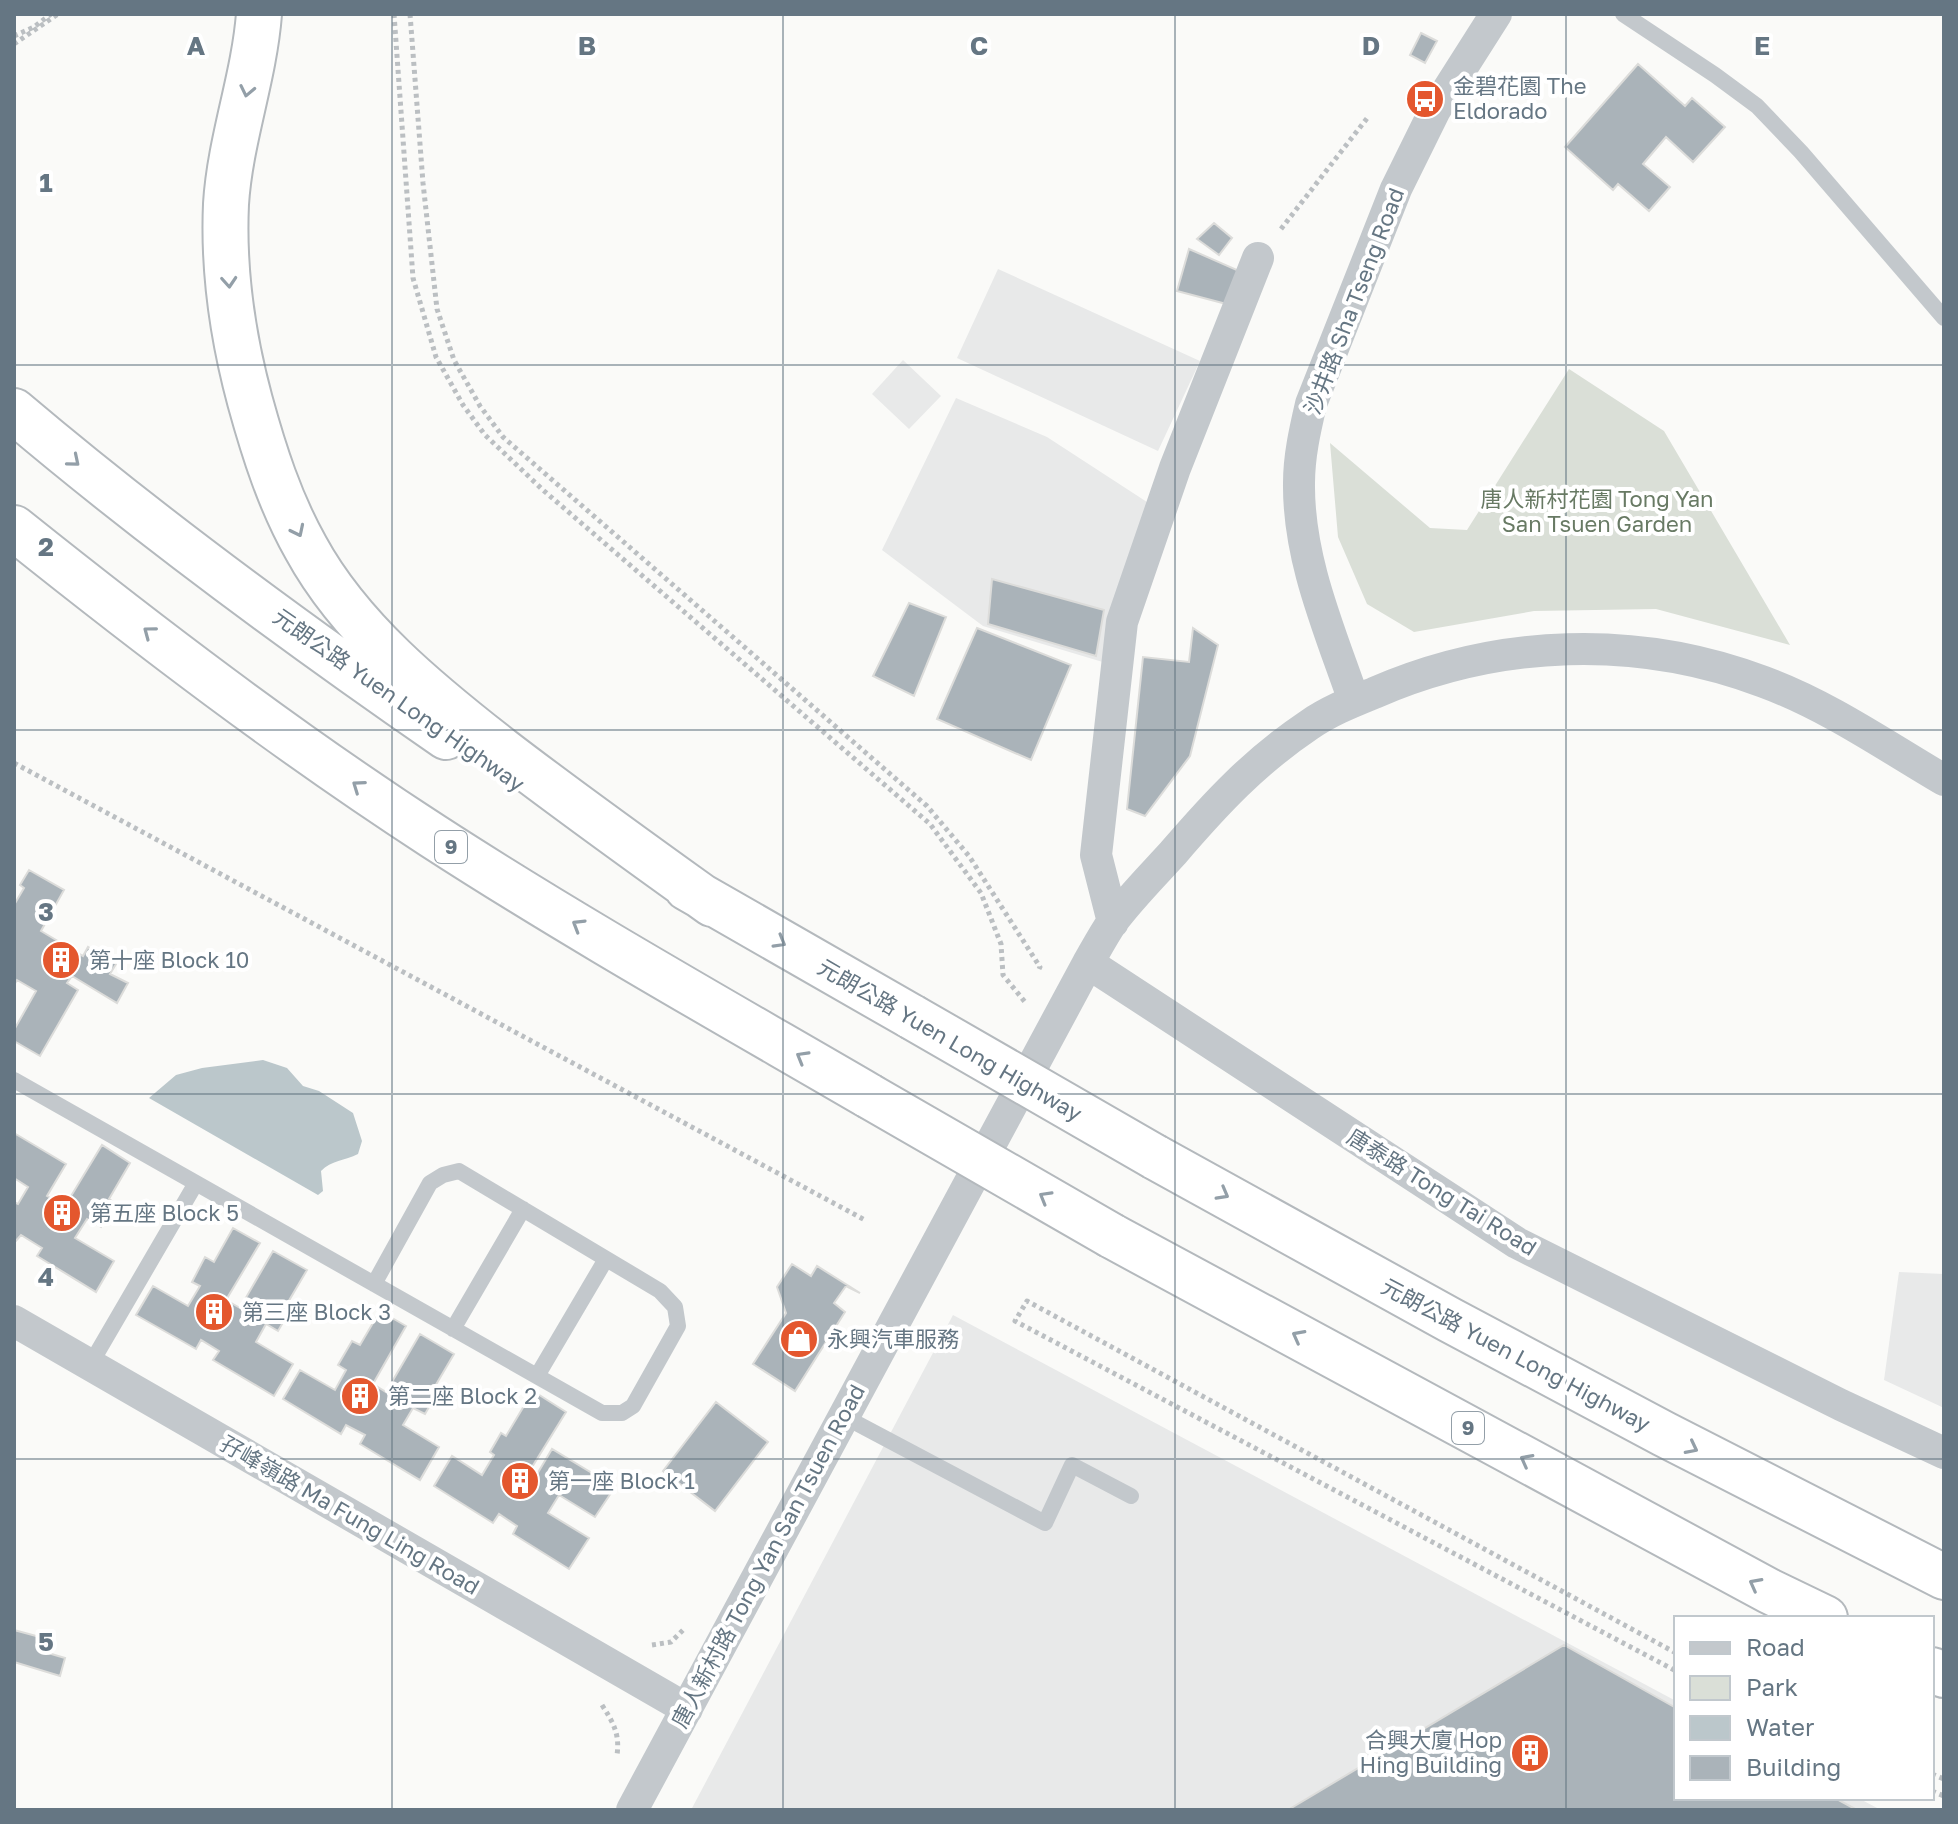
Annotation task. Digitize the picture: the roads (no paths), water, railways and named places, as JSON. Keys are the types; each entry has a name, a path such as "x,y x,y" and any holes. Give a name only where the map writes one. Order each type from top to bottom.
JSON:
{"highway":[{"path":"259,14 226,204 228,286 239,360 260,436 280,495 306,549 343,604 411,674 464,720 573,805 712,904"},
{"name":"元朗公路 Yuen Long Highway","path":"14,411 90,475 356,675 491,768 712,904 1155,1157 1490,1342 1944,1577"},
{"name":"9","path":"14,528 194,666 364,790 570,921 1112,1236 1769,1591 1821,1616"}],"street":[{"name":"沙井路 Sha Tseng Road","path":"1354,701 1306,554 1299,483 1303,441 1311,404 1396,189 1435,110 1490,16"},
{"path":"1113,922 1096,855 1122,622 1175,468 1258,258"},
{"name":"唐人新村路 Tong Yan San Tsuen Road","path":"632,1810 1088,963 1113,922 1215,804 1258,762 1311,723 1403,680 1445,667 1517,652 1563,648 1615,649 1715,666 1765,682 1853,726 1944,780"},
{"name":"唐泰路 Tong Tai Road","path":"1088,963 1517,1243 1944,1453"},
{"name":"孖峰嶺路 Ma Fung Ling Road","path":"14,1321 687,1709"}],"lane":[{"path":"1623,14 1757,106 1801,152 1944,318"},
{"path":"14,1080 453,1329 602,1413 622,1413 633,1406 678,1326 675,1307 660,1291 459,1171 443,1175 430,1183 374,1284"},
{"path":"90,1365 196,1183"},
{"path":"453,1329 523,1209"},
{"path":"537,1376 606,1259"},
{"path":"843,1416 1045,1523 1072,1465 1131,1496"}],"water":[{"path":"263,1060 287,1068 303,1086 319,1091 353,1113 362,1141 358,1154 321,1171 323,1191 318,1195 149,1098 176,1075 202,1068"}],"place":[{"name":"金碧花園 The Eldorado","path":"1425,99"},
{"name":"第十座 Block 10","path":"61,960"},
{"name":"第五座 Block 5","path":"62,1213"},
{"name":"第三座 Block 3","path":"214,1312"},
{"name":"永興汽車服務","path":"799,1339"},
{"name":"第二座 Block 2","path":"360,1396"},
{"name":"第一座 Block 1","path":"520,1481"},
{"name":"合興大廈 Hop Hing Building","path":"1530,1753"}],"park label":[{"name":"唐人新村花園 Tong Yan San Tsuen Garden","path":"1597,512"}]}
